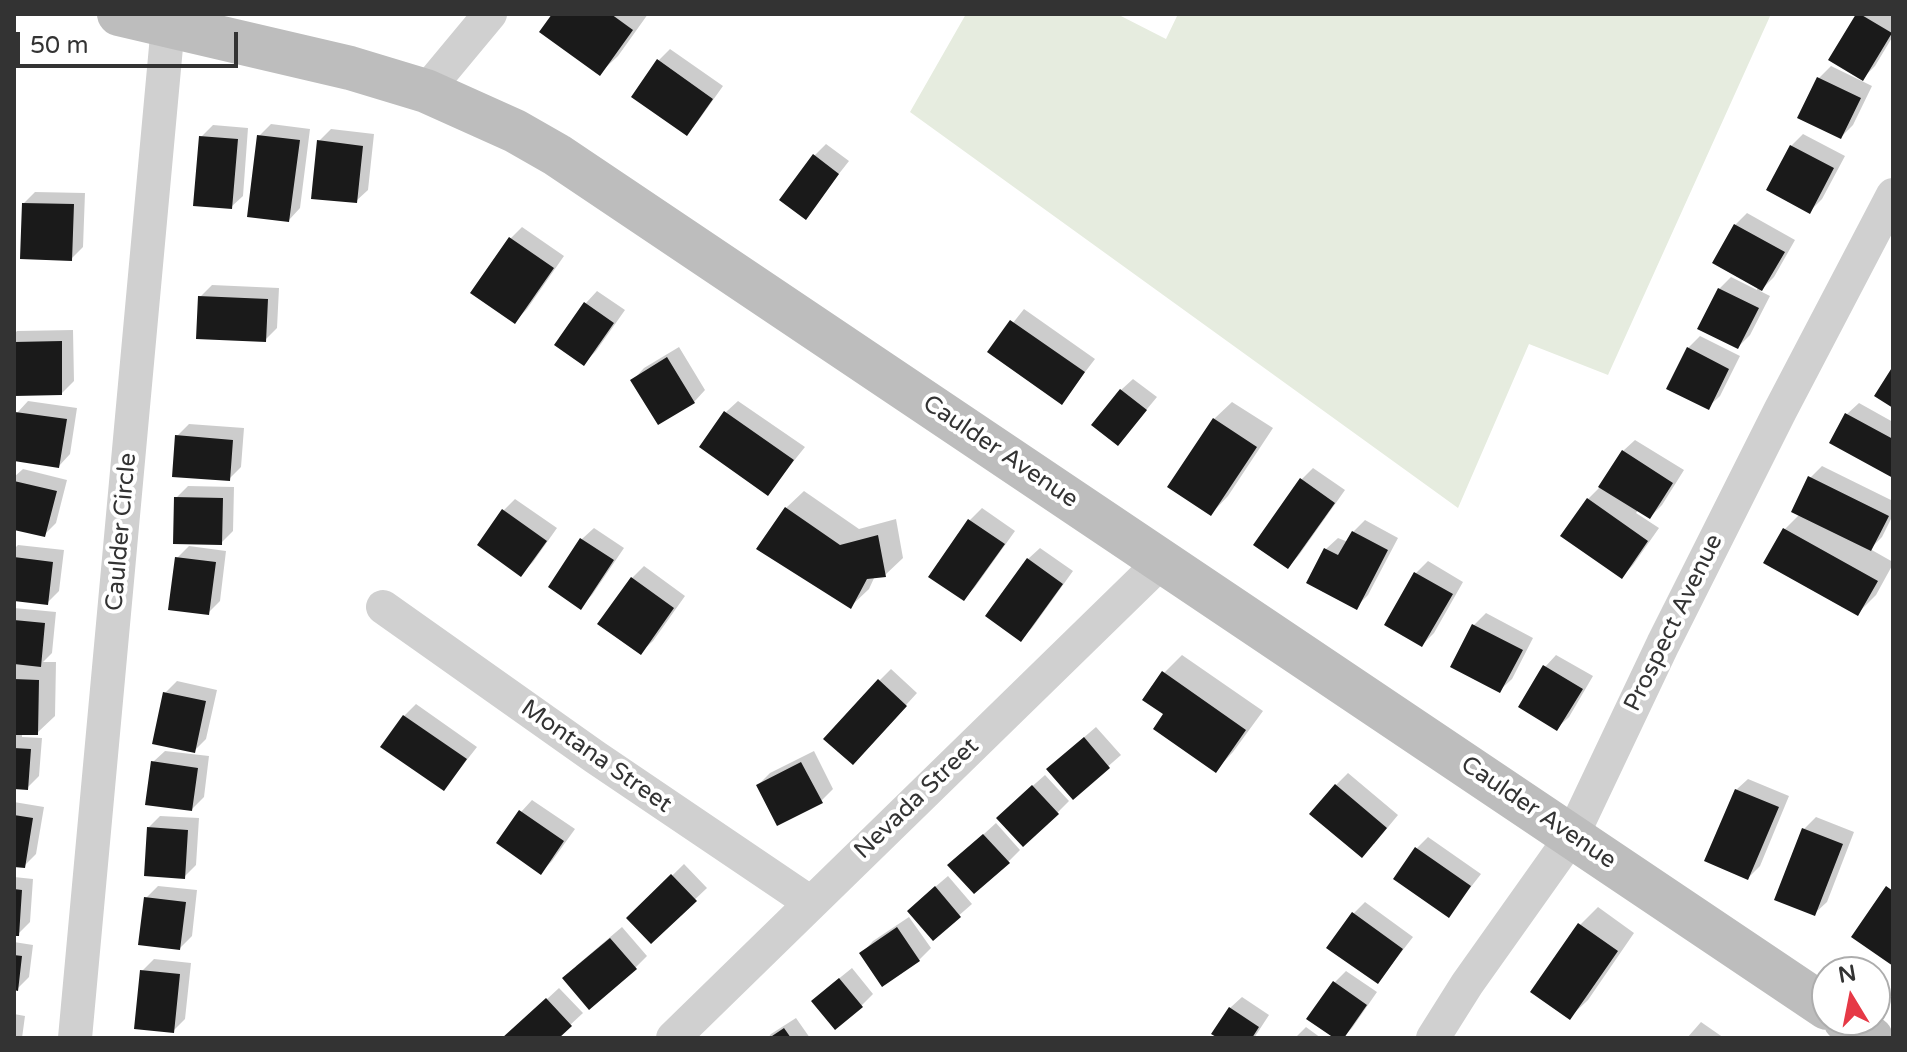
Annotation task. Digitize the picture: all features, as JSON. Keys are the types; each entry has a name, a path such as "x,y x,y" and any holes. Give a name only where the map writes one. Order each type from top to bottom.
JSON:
{"street":[{"name":"Caulder Avenue","path":"119,14 350,68 426,91 482,115 557,155 1811,997"},
{"path":"426,91 490,14"},
{"name":"Caulder Circle","path":"75,1038 168,25"},
{"name":"Prospect Avenue","path":"1433,1038 1467,984 1572,836 1773,424 1893,195"},
{"name":"Nevada Street","path":"673,1038 1162,561"},
{"name":"Montana Street","path":"383,607 595,757 811,903"}],"shaded area":[{"path":"966,14 1117,14 1166,39 1178,14 1771,14 1608,375 1529,344 1458,508 910,112"}],"building":[{"path":"552,14 611,14 633,30 600,76 539,32"},
{"path":"1856,14 1892,33 1863,81 1828,60"},
{"path":"657,59 713,99 687,136 631,97"},
{"path":"1817,77 1861,98 1841,139 1797,118"},
{"path":"257,135 300,140 289,222 247,217"},
{"path":"199,136 238,139 232,209 193,206"},
{"path":"317,140 363,146 357,203 311,199"},
{"path":"1790,145 1834,168 1810,214 1766,190"},
{"path":"813,154 839,174 806,220 779,200"},
{"path":"22,203 74,204 72,261 20,259"},
{"path":"1734,224 1785,252 1762,291 1712,263"},
{"path":"509,237 554,268 515,324 470,293"},
{"path":"1718,288 1759,308 1738,349 1697,329"},
{"path":"198,296 268,299 266,342 196,339"},
{"path":"584,302 614,323 584,366 554,345"},
{"path":"1010,320 1085,372 1062,405 987,352"},
{"path":"62,341 62,395 14,396 14,342"},
{"path":"1687,347 1729,369 1709,410 1666,389"},
{"path":"667,357 695,403 658,425 630,380"},
{"path":"1893,366 1893,408 1874,396"},
{"path":"1120,389 1147,410 1118,446 1091,425"},
{"path":"724,411 794,460 768,496 699,447"},
{"path":"15,412 67,419 59,468 14,461"},
{"path":"1845,413 1893,439 1893,478 1829,443"},
{"path":"1213,418 1257,447 1211,516 1167,487"},
{"path":"175,435 233,440 230,481 172,477"},
{"path":"1622,450 1673,483 1650,519 1598,487"},
{"path":"1808,476 1889,516 1871,551 1791,512"},
{"path":"1300,478 1335,503 1288,569 1253,545"},
{"path":"14,481 57,491 45,537 14,530"},
{"path":"174,497 223,498 222,545 173,544"},
{"path":"1587,498 1648,541 1622,579 1560,536"},
{"path":"785,507 840,545 878,535 886,577 867,579 851,609 756,549"},
{"path":"502,509 547,541 521,577 477,545"},
{"path":"968,519 1005,544 964,601 928,577"},
{"path":"1783,528 1878,581 1858,616 1763,563"},
{"path":"1352,531 1388,550 1357,610 1306,583 1324,548 1338,555"},
{"path":"580,538 614,560 581,610 548,587"},
{"path":"14,557 53,562 48,605 14,601"},
{"path":"175,557 216,562 209,615 168,610"},
{"path":"1027,558 1063,584 1021,642 985,616"},
{"path":"1414,572 1453,594 1422,647 1384,625"},
{"path":"631,577 674,608 641,655 597,624"},
{"path":"14,620 45,623 41,667 14,664"},
{"path":"1472,624 1523,650 1500,693 1450,667"},
{"path":"1543,665 1583,689 1557,731 1518,707"},
{"path":"1162,671 1246,730 1216,773 1153,729 1163,714 1142,700"},
{"path":"14,679 39,680 38,735 14,735"},
{"path":"878,679 907,706 853,765 823,739"},
{"path":"163,692 206,701 195,753 152,744"},
{"path":"403,715 467,759 444,791 380,747"},
{"path":"1084,737 1110,768 1073,800 1046,769"},
{"path":"14,748 31,749 28,790 14,789"},
{"path":"151,761 198,768 192,811 145,805"},
{"path":"801,762 823,803 777,826 756,785"},
{"path":"1335,784 1387,828 1362,858 1309,814"},
{"path":"1032,785 1059,814 1023,847 996,818"},
{"path":"1735,789 1779,807 1748,880 1704,861"},
{"path":"519,810 564,841 541,875 496,843"},
{"path":"14,815 33,818 25,868 14,867"},
{"path":"147,827 188,830 185,879 144,876"},
{"path":"1802,828 1843,844 1815,916 1774,900"},
{"path":"983,834 1010,863 974,894 947,865"},
{"path":"1415,847 1471,886 1449,918 1393,879"},
{"path":"671,874 697,901 651,944 626,918"},
{"path":"935,886 961,917 933,941 907,911"},
{"path":"1886,886 1893,891 1893,966 1891,956 1879,956 1851,937"},
{"path":"14,889 22,890 19,936 14,936"},
{"path":"144,897 186,902 180,950 138,945"},
{"path":"1352,912 1403,949 1378,984 1326,948"},
{"path":"1578,923 1618,951 1570,1020 1530,992"},
{"path":"897,927 920,961 882,987 859,953"},
{"path":"610,938 637,969 589,1010 562,978"},
{"path":"14,955 22,956 18,991 14,990"},
{"path":"140,970 180,974 174,1033 134,1029"},
{"path":"839,978 863,1007 835,1030 811,1001"},
{"path":"1333,981 1367,1005 1344,1038 1334,1038 1306,1019"},
{"path":"546,998 572,1026 559,1038 502,1038"},
{"path":"1229,1007 1259,1027 1252,1038 1218,1038 1211,1034"},
{"path":"784,1028 791,1038 769,1038"}]}
